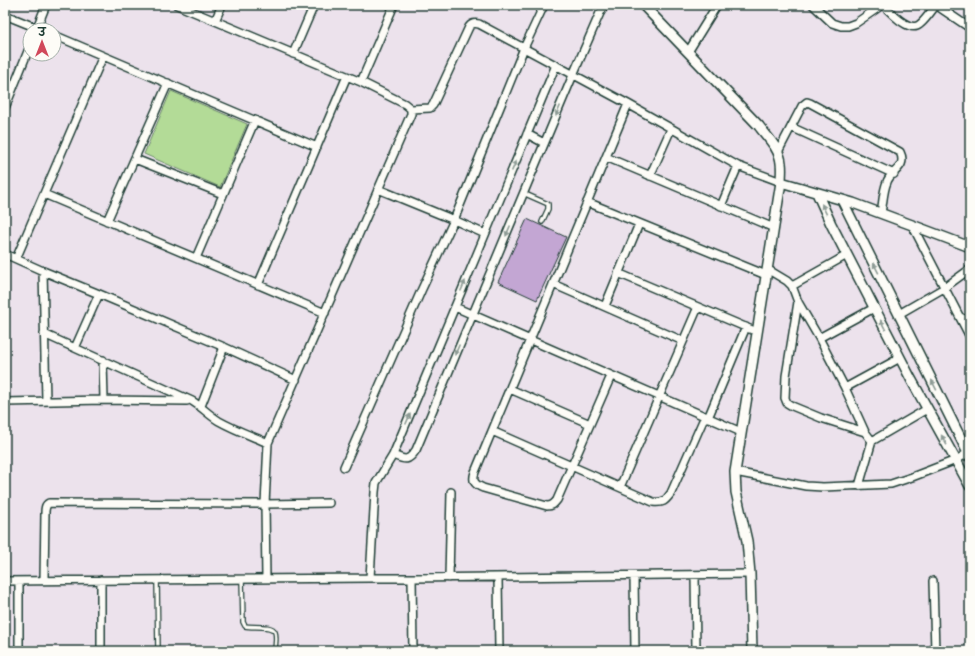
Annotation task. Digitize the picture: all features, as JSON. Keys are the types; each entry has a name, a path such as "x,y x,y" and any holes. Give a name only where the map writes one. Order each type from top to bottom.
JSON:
{"street":[{"path":"41,22 46,5"},
{"path":"177,5 361,82 405,104 411,109 430,108 434,105 471,25 474,23 479,24 628,104 738,166 781,182 842,200 970,247"},
{"path":"215,21 222,5"},
{"path":"293,54 314,5"},
{"path":"344,467 421,291 454,220 524,48 544,5"},
{"path":"393,455 404,460 409,459 416,450 544,143 600,13 605,5"},
{"path":"643,5 758,126 771,141 778,152 781,162 781,182 735,472 736,492 747,541 750,574 752,651"},
{"path":"688,52 717,5"},
{"path":"813,5 832,23 841,26 848,26 856,22 882,5 905,24 918,26 936,5 970,28"},
{"path":"361,82 392,6"},
{"path":"5,15 22,22"},
{"path":"62,38 317,147"},
{"path":"16,259 103,56"},
{"path":"5,108 7,98 23,62"},
{"path":"370,578 376,483 393,455 556,66"},
{"path":"258,285 347,76"},
{"path":"107,221 168,83"},
{"path":"778,152 804,104 807,102 900,152 902,160 897,170 887,180 881,214"},
{"path":"611,376 554,504 547,506 478,485 474,481 473,476 628,104"},
{"path":"266,579 265,504 268,443 411,114 411,109"},
{"path":"196,258 255,120"},
{"path":"791,127 894,174"},
{"path":"650,176 671,128"},
{"path":"527,134 544,143"},
{"path":"606,157 774,228"},
{"path":"135,159 223,194"},
{"path":"721,206 738,166"},
{"path":"378,189 485,234"},
{"path":"817,193 831,224 900,358 970,486"},
{"path":"44,194 325,313"},
{"path":"735,472 806,486 824,487 891,484 969,455 842,200"},
{"path":"587,202 639,224 767,272 787,281 792,286 798,302 845,388 865,432 872,441"},
{"path":"605,306 639,224"},
{"path":"912,225 970,337"},
{"path":"5,254 224,347 296,380"},
{"path":"792,286 847,255"},
{"path":"899,314 944,288 970,269"},
{"path":"43,271 46,401"},
{"path":"618,273 757,332"},
{"path":"554,284 683,341"},
{"path":"75,348 98,294"},
{"path":"798,302 786,376 785,398 787,403 821,418 865,432"},
{"path":"455,307 741,432"},
{"path":"620,487 698,307"},
{"path":"819,338 874,308"},
{"path":"492,431 653,502 661,502 666,500 671,493 746,327"},
{"path":"44,334 192,401 201,406 209,415 220,422 268,443"},
{"path":"201,406 224,347"},
{"path":"845,388 900,358"},
{"path":"103,360 104,400"},
{"path":"510,389 590,424"},
{"path":"5,402 104,400 192,401"},
{"path":"859,486 872,441 927,409"},
{"path":"449,578 452,492"},
{"path":"44,580 45,507 49,503 329,503"},
{"path":"5,581 750,574"},
{"path":"695,575 696,651"},
{"path":"634,576 635,651"},
{"path":"498,577 499,651"},
{"path":"412,578 413,651"},
{"path":"101,580 101,651"},
{"path":"933,580 934,651"},
{"path":"19,581 20,651"}],"lane":[{"path":"524,193 548,204 548,208 542,222"},
{"path":"958,314 970,319"},
{"path":"242,579 243,622 245,626 248,627 270,627 273,629 275,632 275,651"},
{"path":"157,580 158,651"}],"green space":[{"path":"171,91 247,124 220,187 144,154"}],"building":[{"path":"527,219 566,237 537,300 498,282"}]}
